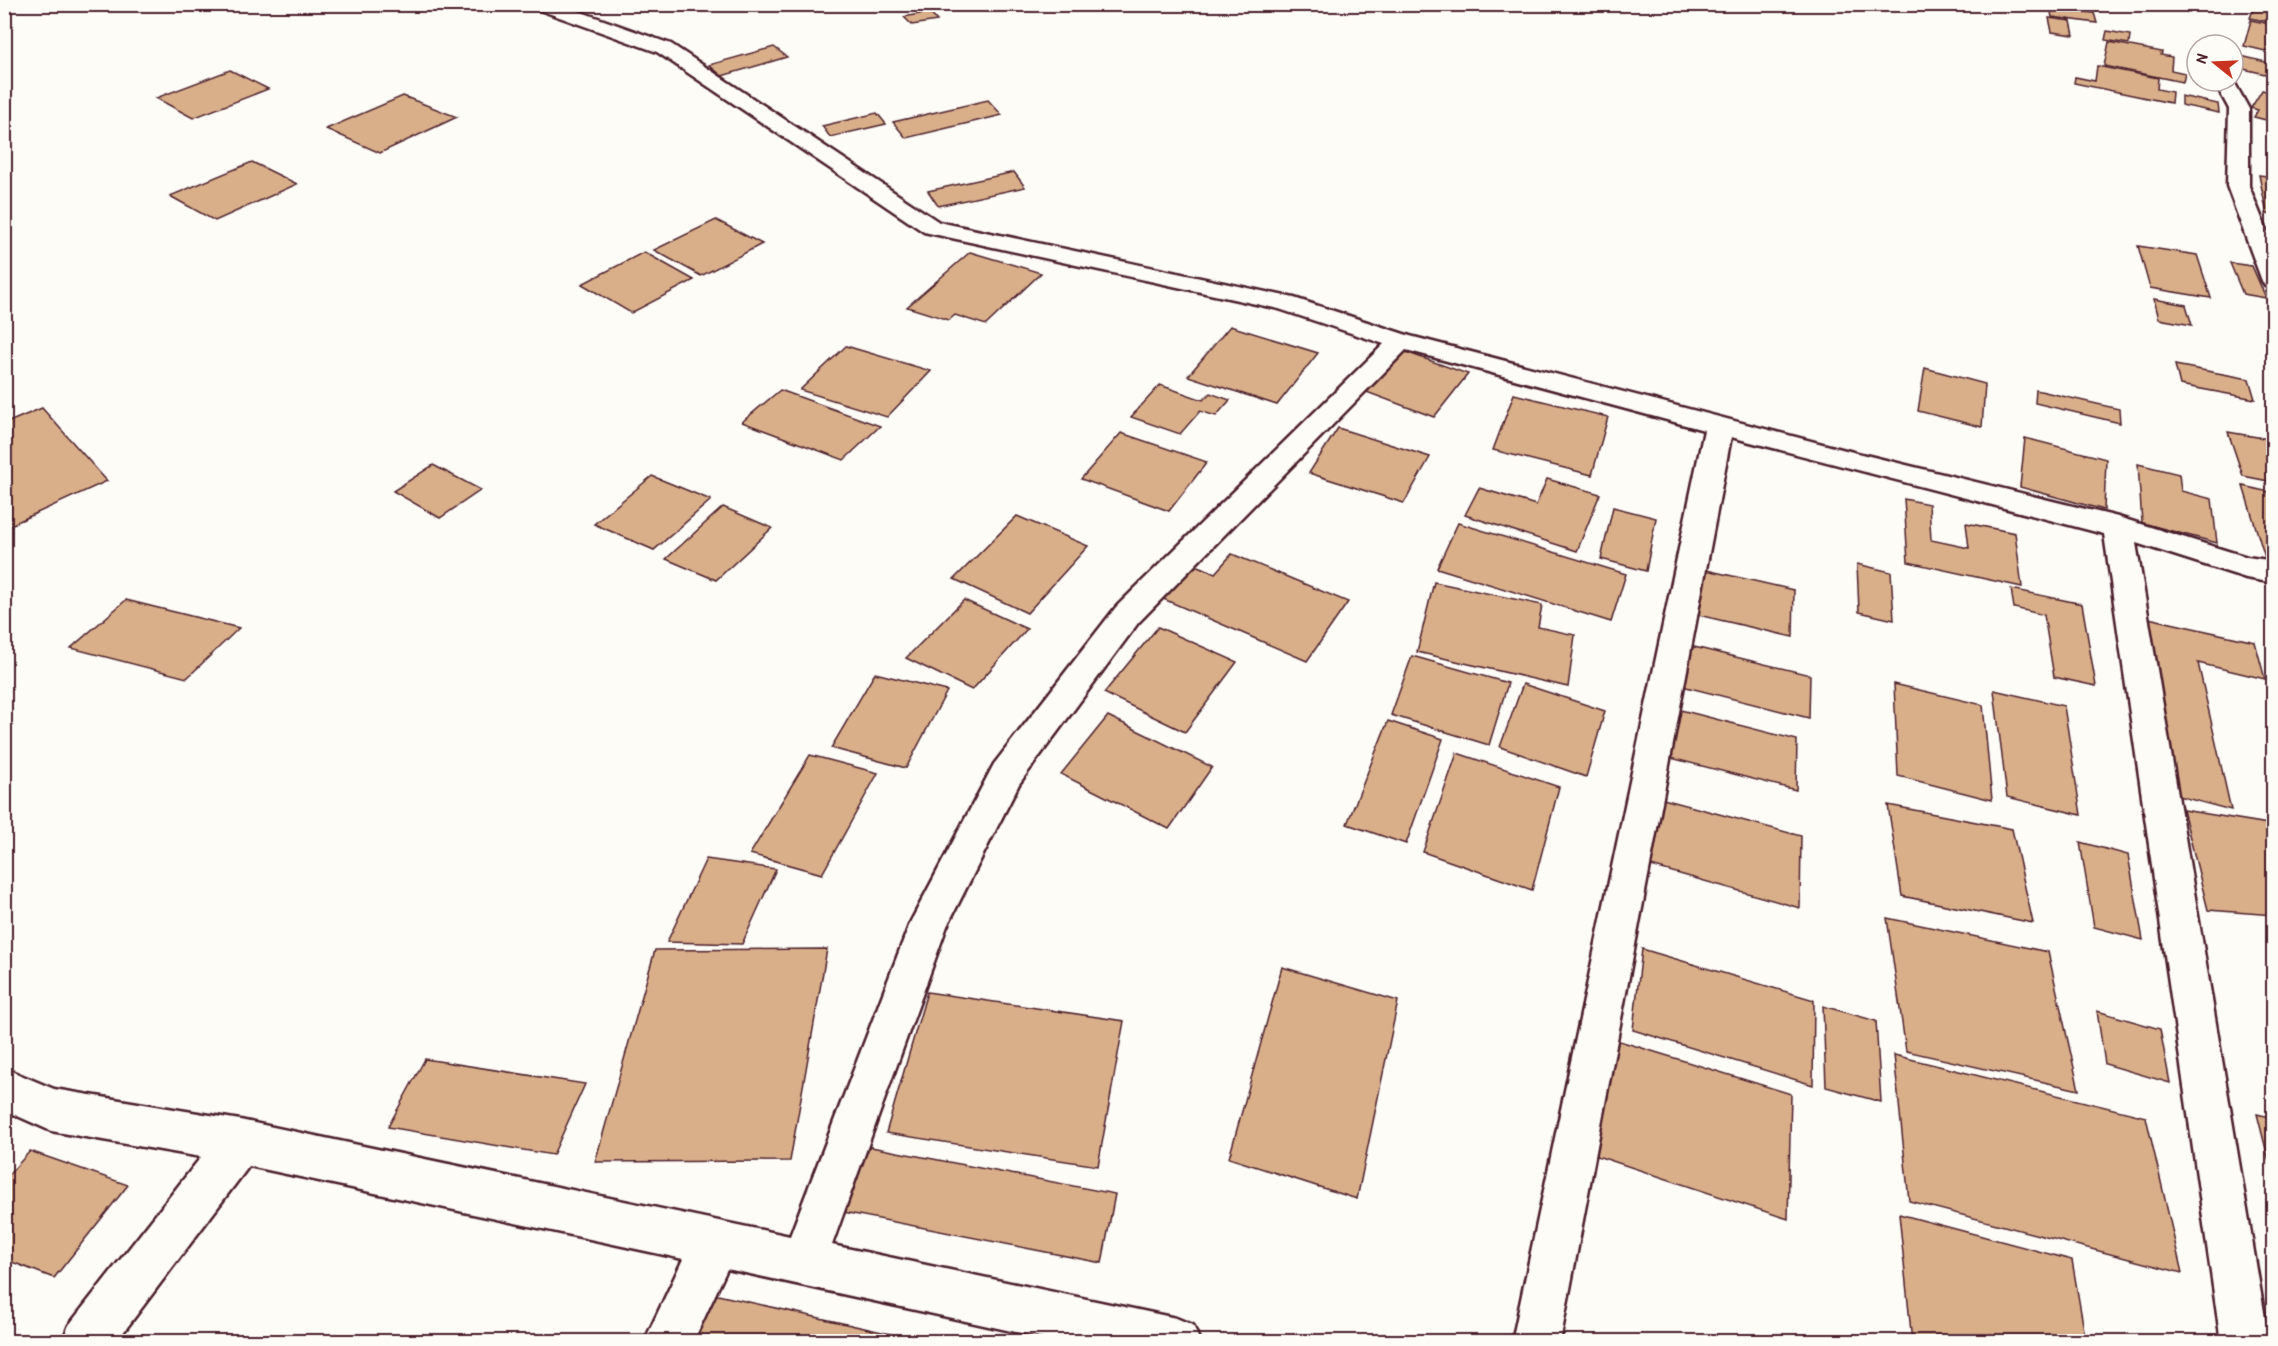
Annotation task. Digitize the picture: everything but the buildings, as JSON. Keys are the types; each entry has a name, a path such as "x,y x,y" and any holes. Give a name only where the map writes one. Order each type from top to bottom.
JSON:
{"street":[{"path":"540,4 664,48 932,227 1285,303 1401,341 1719,426 2118,527 2246,567 2274,572"},
{"path":"2230,93 2239,109 2238,186 2274,281"},
{"path":"803,1262 929,923 1006,774 1127,615 1401,341"},
{"path":"1536,1341 1719,426"},
{"path":"2118,527 2245,1341"},
{"path":"4,1088 51,1110 240,1142 1176,1341"},
{"path":"86,1341 240,1142"},
{"path":"668,1341 715,1242"}]}
